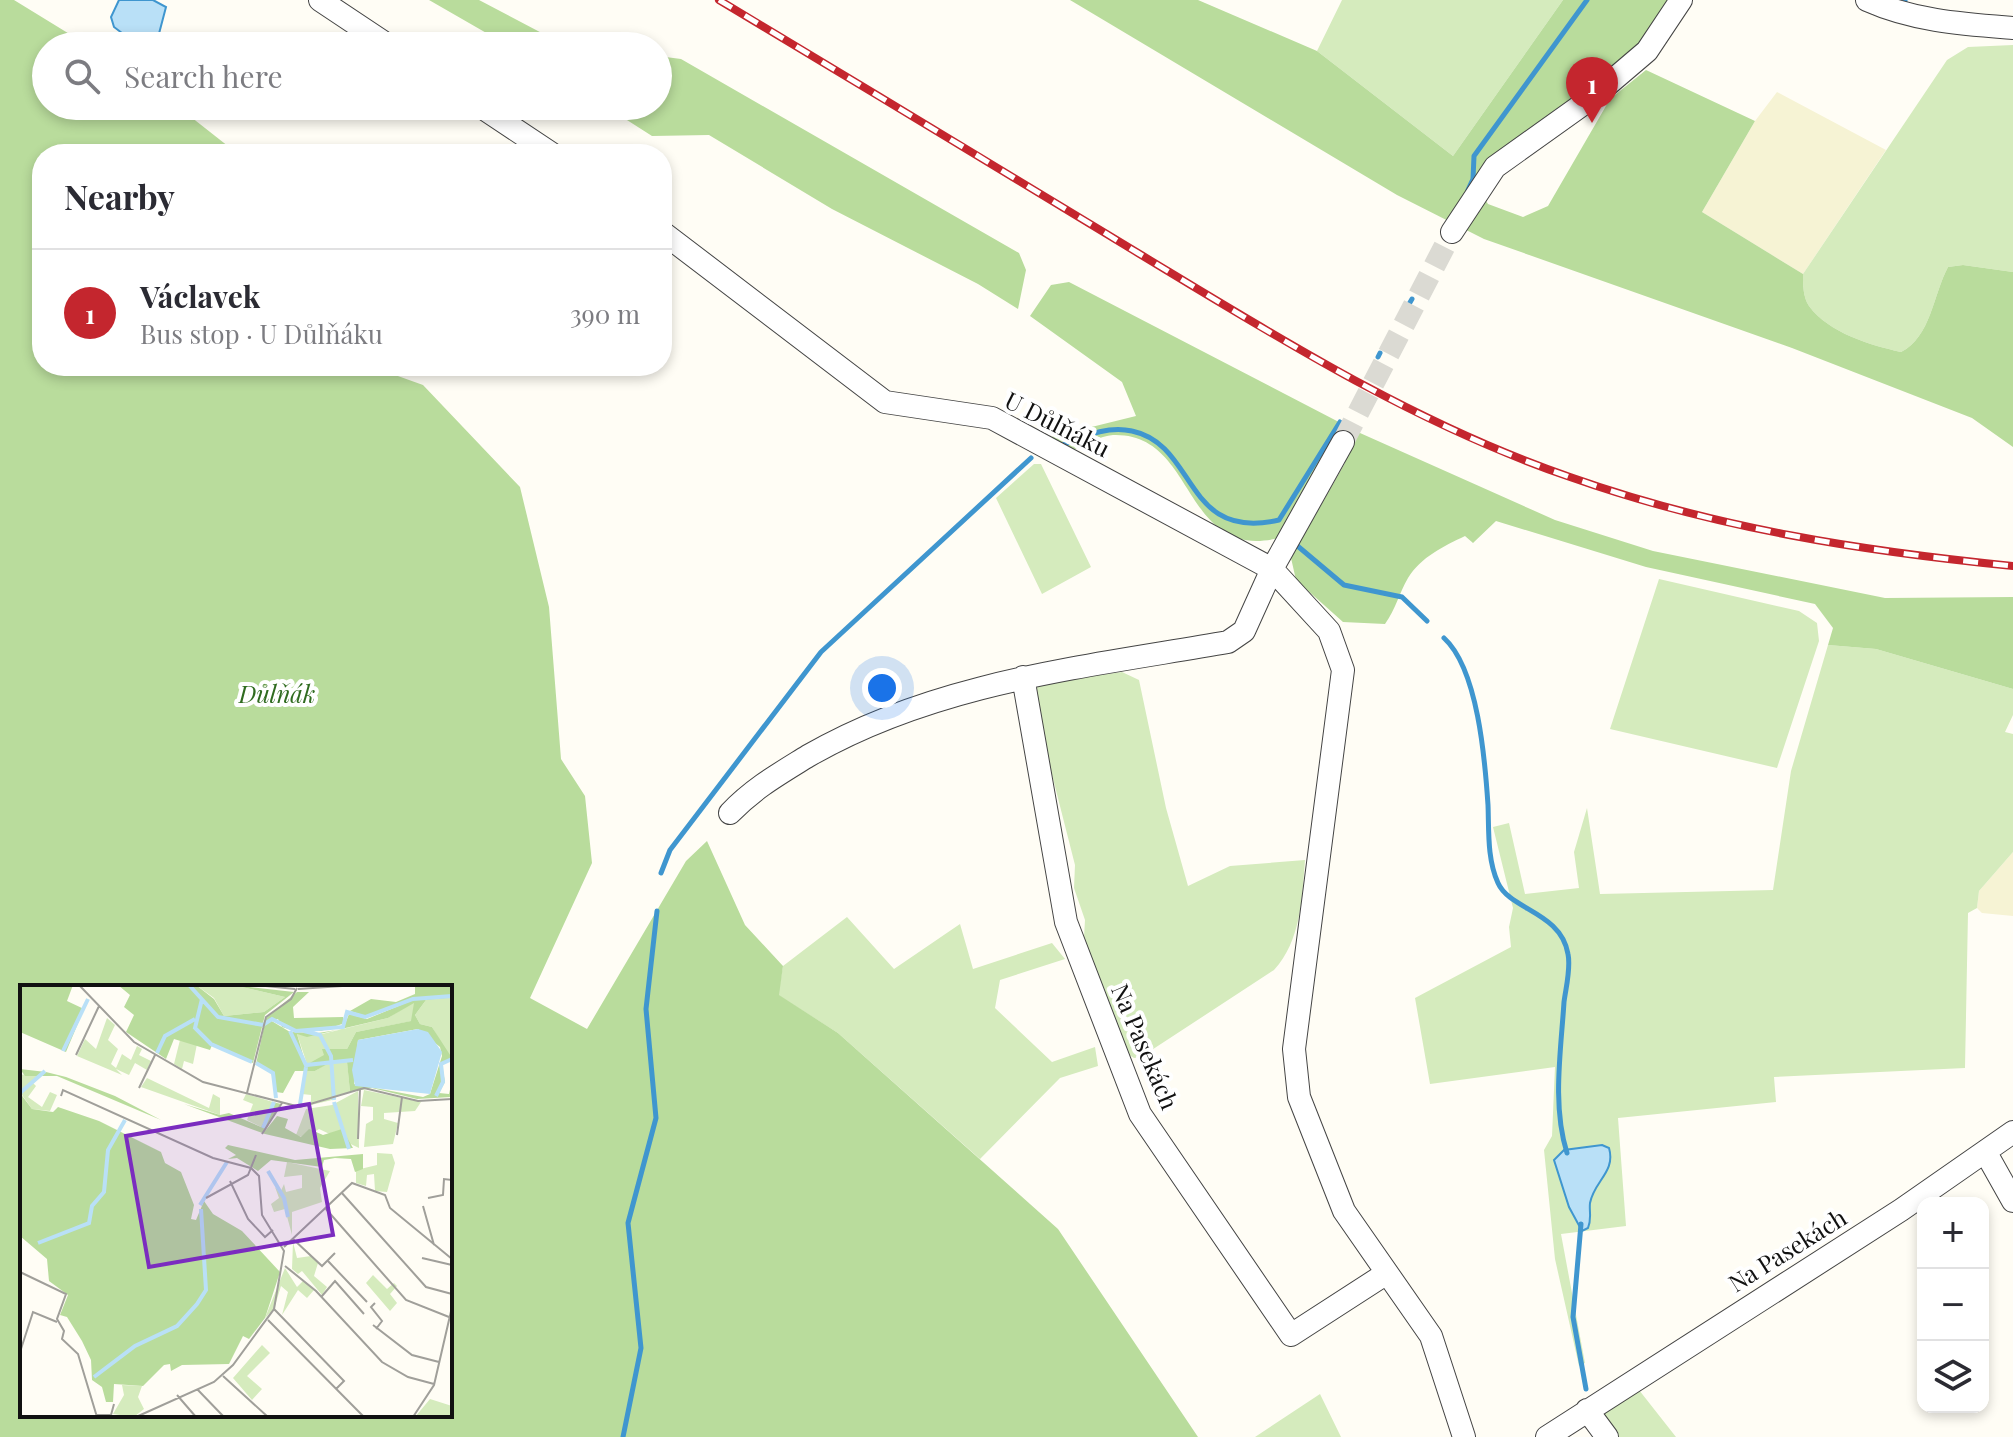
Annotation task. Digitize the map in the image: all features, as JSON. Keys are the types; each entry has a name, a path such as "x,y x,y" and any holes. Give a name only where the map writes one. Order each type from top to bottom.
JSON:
{"street":[{"path":"320,0 368,32"},
{"path":"1452,232 1495,167 1593,97 1647,51 1681,0"},
{"path":"1867,0 1907,16 2013,28"},
{"path":"501,120 537,144"},
{"name":"U Důlňáku","path":"672,240 885,402 992,418 1272,569"},
{"path":"730,813 754,788 837,740 931,700 1023,677 1228,642 1244,631 1272,569 1343,442"},
{"path":"1272,569 1329,631 1343,670 1294,1049 1299,1097 1344,1211 1431,1336 1464,1437"},
{"name":"Na Pasekách","path":"1023,677 1066,922 1140,1114 1291,1335 1387,1273"},
{"name":"Na Pasekách","path":"1547,1437 1986,1153 2013,1132"},
{"path":"1986,1153 2013,1201"},
{"path":"1587,1410 1607,1437"}],"shaded area":[{"path":"1777,92 1886,150 1803,274 1702,212 1755,121"},
{"path":"2013,852 2013,916 1982,913 1977,908 1979,891"}],"green space":[{"name":"Důlňák","path":"0,0 14,0 66,32 32,32 32,120 195,120 225,144 32,144 32,376 398,376 423,385 520,487 549,607 561,759 585,796 592,863 530,998 587,1029 686,861 707,841 745,925 783,966 779,995 838,1033 1058,1229 1198,1437 0,1437"},
{"path":"429,0 479,0 540,32 485,32"},
{"path":"1070,0 1198,0 1317,51 1453,156 1563,0 1671,0 1641,46 1489,161 1473,179 1488,204 1523,217 1548,206 1610,99 1646,70 1755,121 1702,212 1803,274 1804,295 1809,306 1839,331 1901,352 1911,345 1925,326 1948,267 1963,265 2013,272 2013,447 1972,418 1792,348 1484,239 1397,195"},
{"path":"1342,0 1563,0 1453,156 1317,51"},
{"path":"2013,45 2013,272 1963,265 1948,267 1925,326 1911,345 1901,352 1864,341 1827,324 1807,302 1803,274 1947,60 1968,47"},
{"path":"672,58 681,59 1019,253 1026,270 1018,309 978,284 832,209 709,135 652,136 627,120 672,120"},
{"path":"1069,282 1360,433 1555,520 1653,551 1885,598 2013,597 2013,689 1876,649 1828,645 1833,628 1815,604 1646,567 1496,521 1473,543 1465,536 1419,564 1408,578 1385,624 1343,622 1296,580 1291,558 1345,463 1328,453 1286,536 1252,541 1226,533 1208,517 1162,454 1141,440 1113,435 1073,450 1047,438 1136,416 1122,382 1030,316 1051,285"},
{"path":"1034,464 1041,464 1091,567 1042,594 996,498"},
{"path":"1659,579 1799,611 1817,623 1819,641 1777,768 1610,729"},
{"path":"1828,645 1876,649 2013,689 2013,715 2005,732 2013,734 2013,852 1979,891 1977,908 1968,913 1965,1068 1774,1077 1776,1102 1618,1118 1626,1226 1561,1234 1585,1363 1579,1366 1555,1259 1544,1150 1552,1136 1555,1067 1430,1084 1415,998 1511,947 1509,927 1513,908 1493,827 1509,823 1525,894 1579,888 1574,852 1587,808 1600,894 1773,890 1791,771"},
{"path":"1122,672 1139,680 1166,808 1188,886 1230,866 1305,860 1295,932 1283,959 1274,970 1141,1057 1134,1058 1126,1053 1084,937 1085,920 1074,888 1075,865 1034,704 1034,693 1040,683"},
{"path":"847,917 894,969 960,924 973,969 1052,943 1065,959 1000,980 995,1008 1052,1062 1095,1047 1098,1066 1060,1078 980,1159 838,1033 778,995 783,966"},
{"path":"1639,1390 1676,1437 1618,1437 1601,1414"},
{"path":"1320,1394 1341,1437 1255,1437"}],"water":[{"path":"119,0 153,0 166,7 159,32 121,32 114,27 111,17"},
{"path":"1602,1145 1609,1148 1610,1164 1592,1195 1588,1228 1582,1231 1569,1207 1554,1160 1564,1150"}],"waterway":[{"path":"1468,190 1473,179 1474,156 1587,0"},
{"path":"1402,316 1412,299"},
{"path":"1378,357 1380,353"},
{"path":"1060,446 1095,433 1132,431 1153,440 1169,454 1208,505 1225,517 1248,523 1279,520 1340,422"},
{"path":"661,873 670,850 821,652 1031,458"},
{"path":"1294,543 1344,585 1402,597 1427,621"},
{"path":"1444,638 1456,652 1465,671 1478,716 1494,874 1504,892 1513,900 1556,929 1568,954 1559,1078 1562,1135 1567,1153"},
{"path":"623,1437 641,1348 628,1223 656,1118 646,1009 657,911"},
{"path":"1581,1224 1573,1317 1586,1389"}],"tunnel":[{"path":"1343,442 1452,232"}],"railway":[{"path":"719,0 1295,347 1402,405 1513,456 1624,495 1734,524 1844,545 2013,566"}],"place":[{"name":"Václavek","path":"1592,123"}]}
